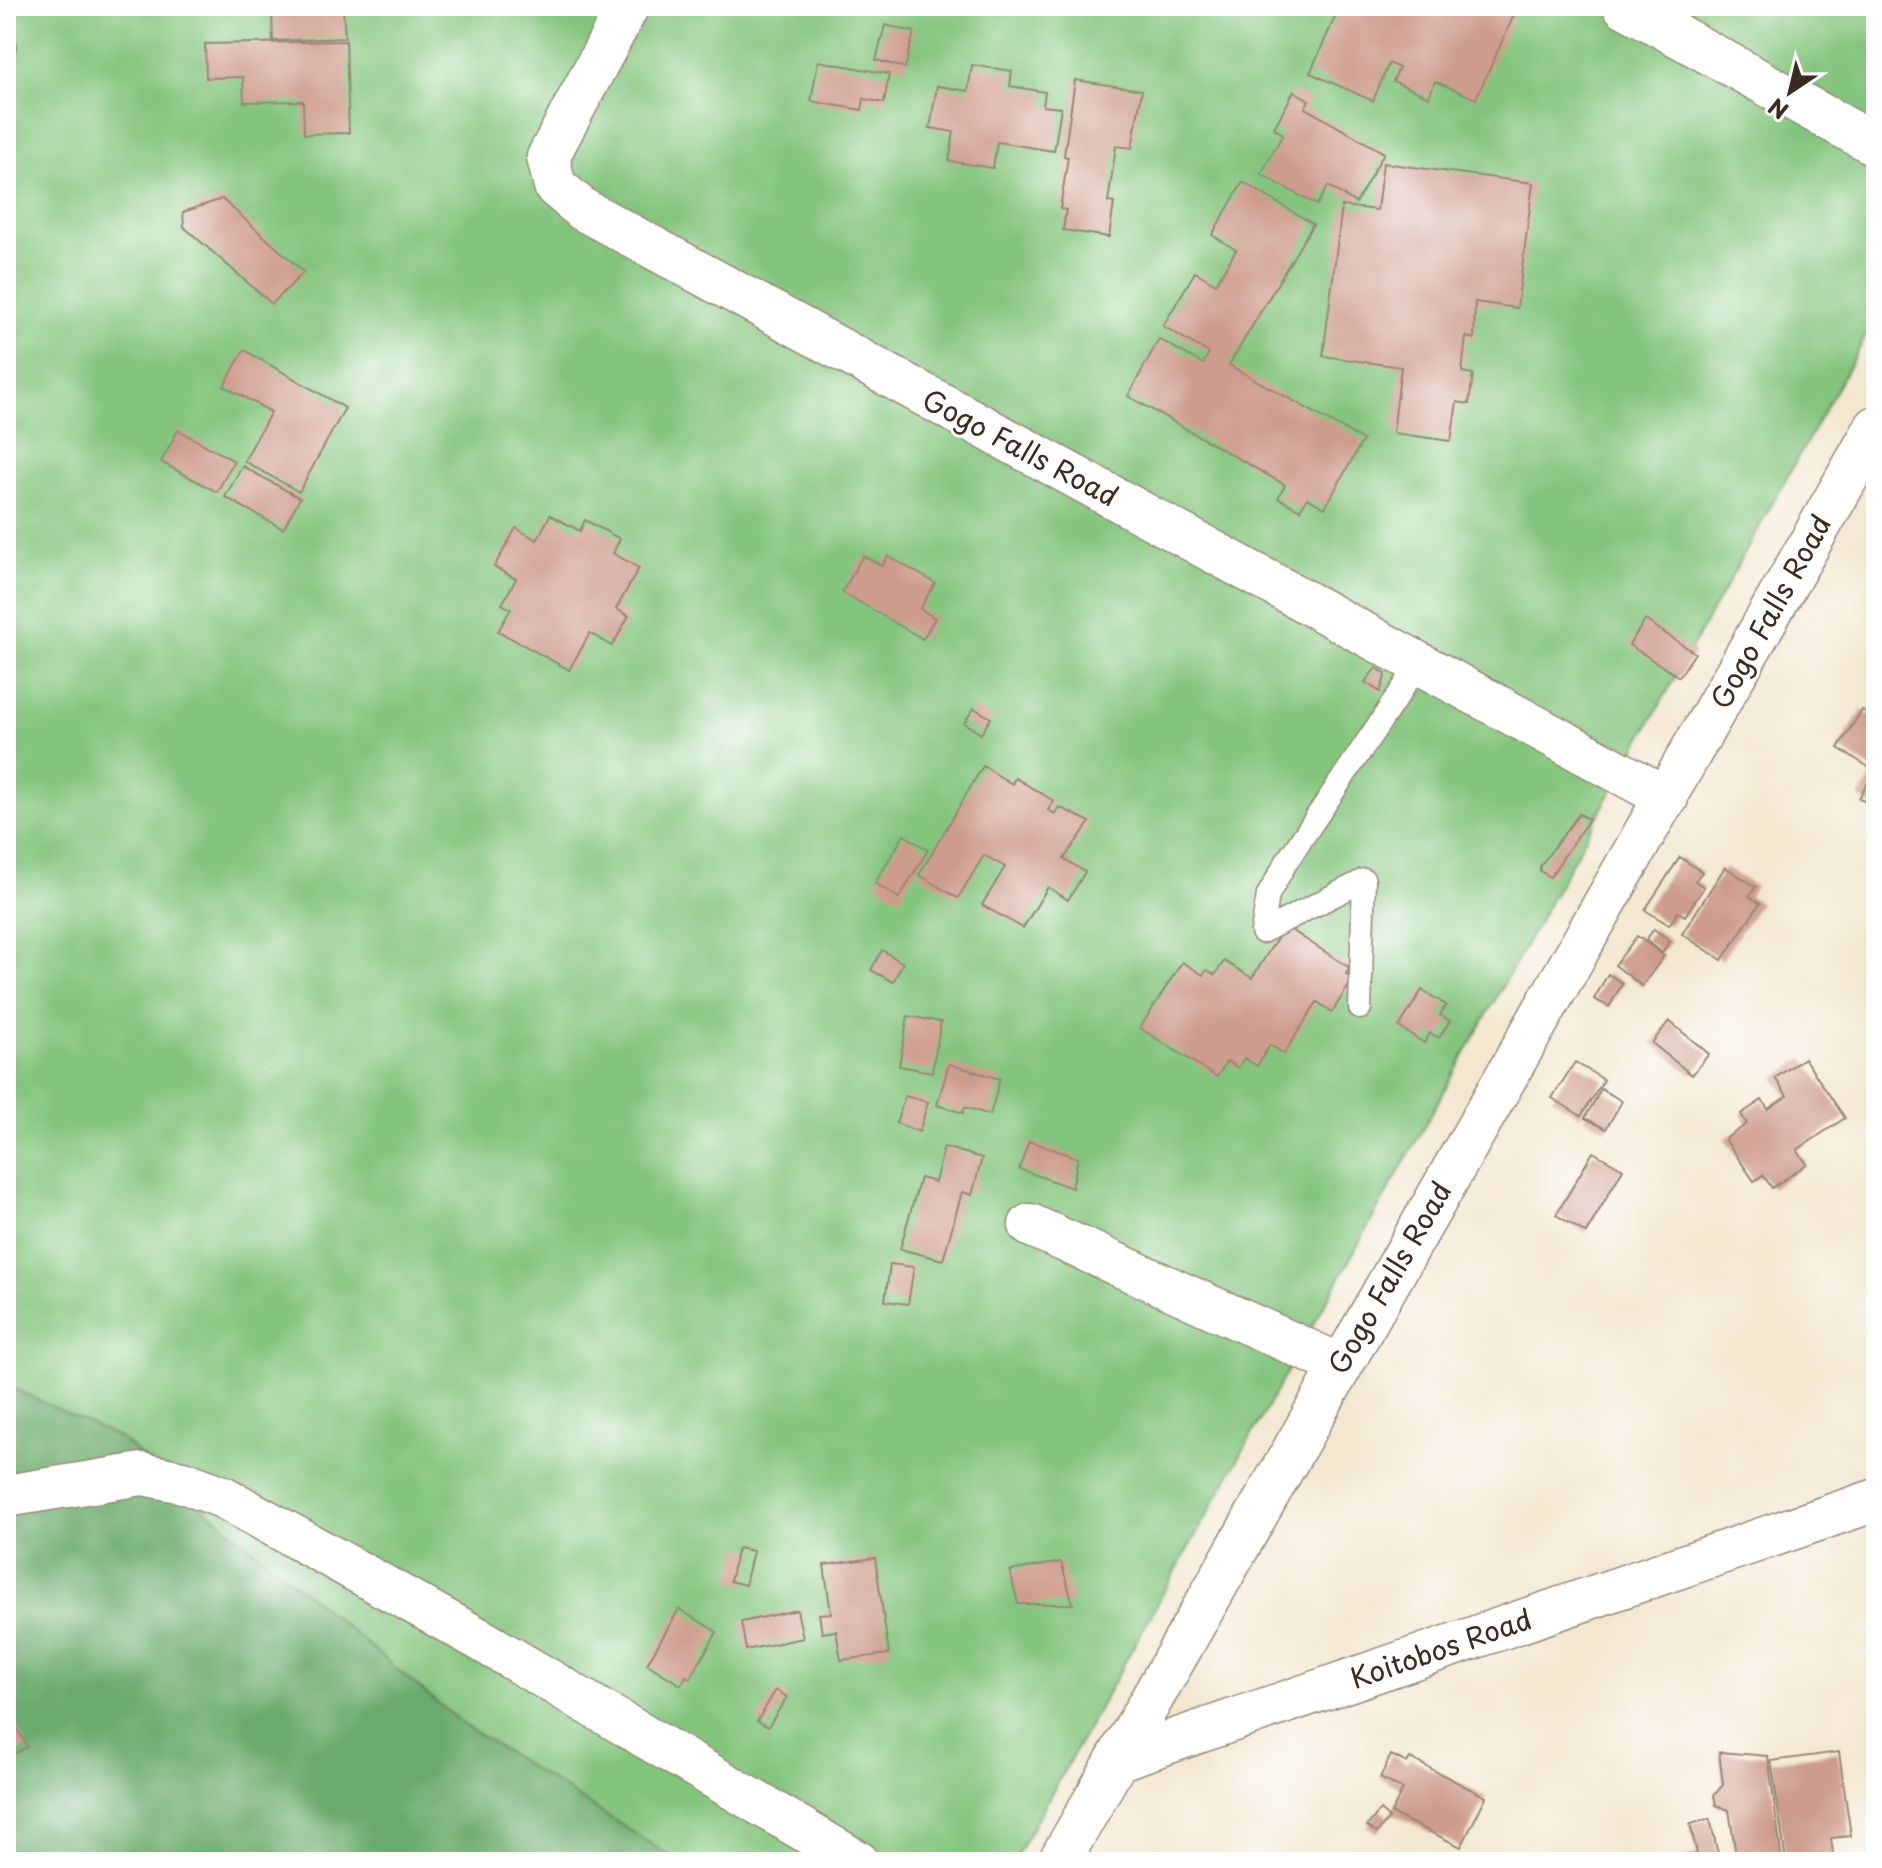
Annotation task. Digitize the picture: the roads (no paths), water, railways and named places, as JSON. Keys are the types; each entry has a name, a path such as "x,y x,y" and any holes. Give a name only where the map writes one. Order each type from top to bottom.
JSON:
{"street":[{"name":"Gogo Falls Road","path":"628,6 548,157 555,186 582,209 1667,798"},
{"path":"1624,6 1876,145"},
{"name":"Gogo Falls Road","path":"1117,1760 1876,427"},
{"path":"1030,1225 1340,1365"},
{"path":"6,1496 142,1474 183,1482 223,1497 479,1639 858,1862"},
{"name":"Koitobos Road","path":"1117,1760 1876,1500"},
{"path":"1059,1862 1117,1760"}],"lane":[{"path":"1360,1008 1364,880 1262,932 1268,895 1287,861 1419,664"}]}
